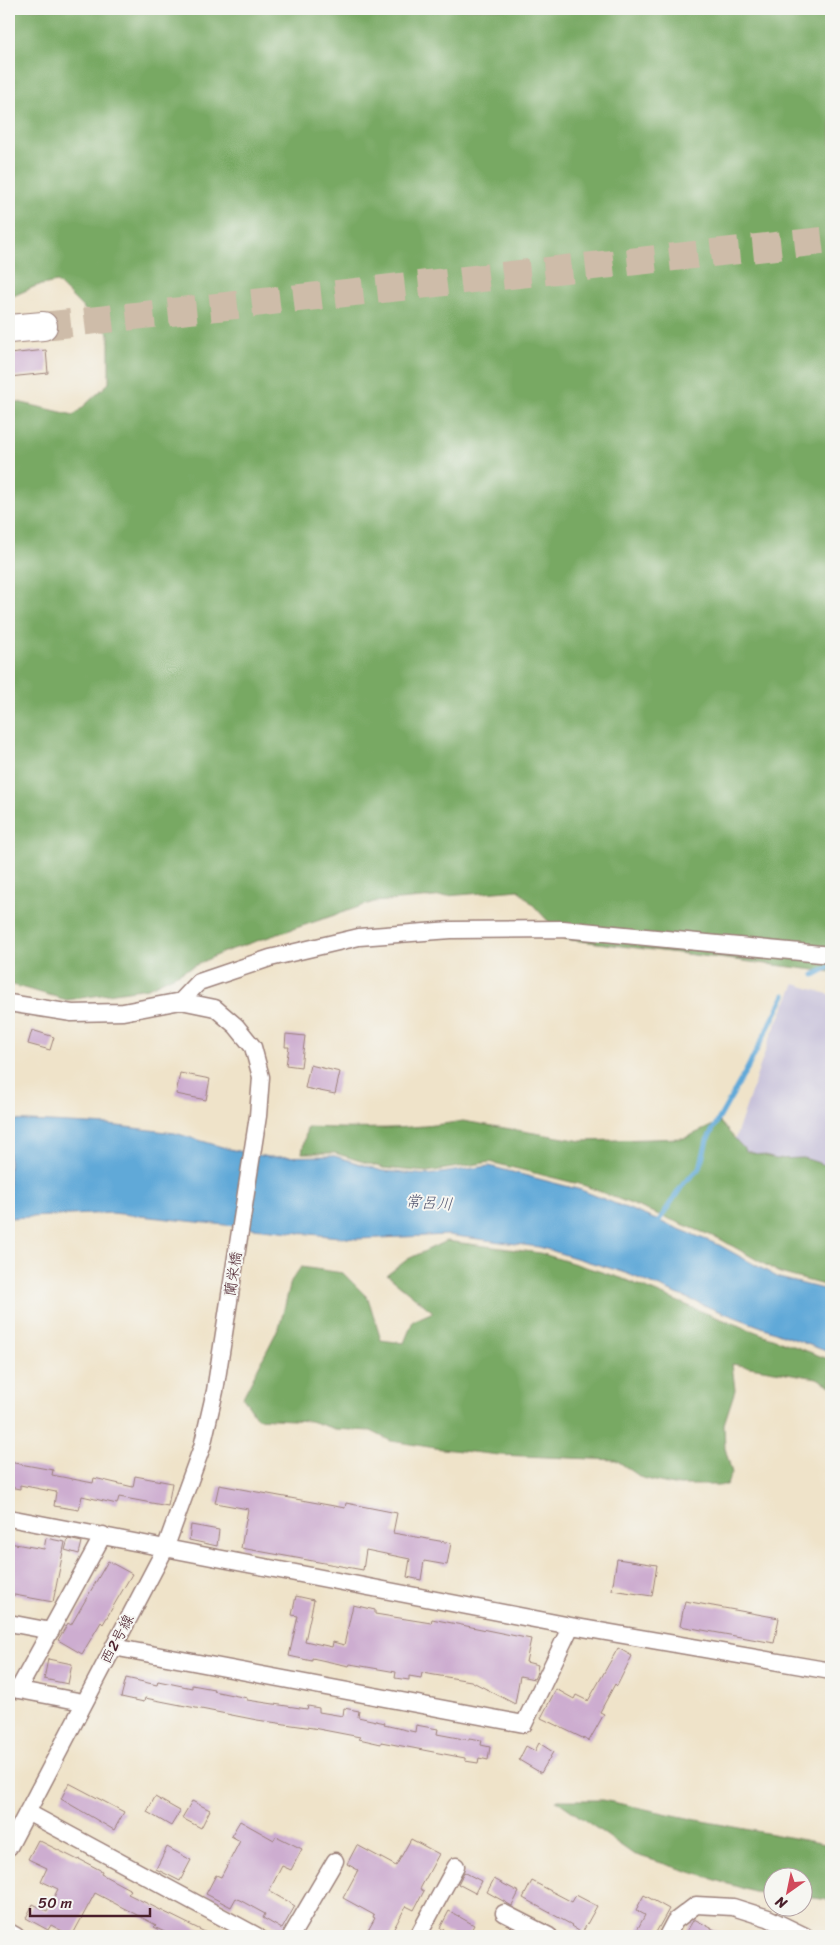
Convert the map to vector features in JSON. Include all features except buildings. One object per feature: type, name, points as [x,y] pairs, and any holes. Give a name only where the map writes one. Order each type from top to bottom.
[{"type":"highway","points":[[9,329],[42,326]]},
{"type":"street","points":[[9,1002],[72,1013],[123,1012],[181,1001],[199,982],[270,958],[359,937],[451,930],[562,929],[831,956]]},
{"type":"street","name":"蘭栄橋","points":[[181,1001],[215,1008],[236,1026],[253,1047],[260,1076],[257,1125],[208,1423]]},
{"type":"street","name":"西2号線","points":[[9,1847],[83,1702],[165,1549],[202,1447],[208,1423]]},
{"type":"street","points":[[9,1518],[571,1626],[831,1671]]},
{"type":"street","points":[[83,1702],[14,1689],[52,1631],[103,1535]]},
{"type":"street","points":[[9,1623],[52,1631]]},
{"type":"street","points":[[113,1647],[524,1724],[571,1626]]},
{"type":"street","points":[[27,1812],[257,1936]]},
{"type":"street","points":[[292,1936],[335,1861]]},
{"type":"street","points":[[418,1936],[456,1866]]},
{"type":"street","points":[[667,1936],[675,1921],[696,1905],[732,1907],[768,1918],[805,1936]]},
{"type":"street","points":[[504,1913],[549,1936]]},
{"type":"street","points":[[9,1932],[16,1936]]},
{"type":"shaded area","points":[[795,984],[831,995],[831,1167],[804,1158],[776,1159],[746,1151],[735,1139],[769,1040]]},
{"type":"green space","points":[[9,9],[831,9],[831,972],[565,939],[519,890],[374,902],[221,953],[148,988],[67,1000],[9,984],[9,400],[74,415],[109,383],[109,334],[57,282],[36,286],[9,298]]},
{"type":"green space","points":[[463,1121],[582,1141],[685,1138],[720,1122],[746,1151],[776,1159],[804,1158],[831,1167],[831,1287],[780,1273],[720,1239],[583,1185],[490,1162],[427,1172],[383,1168],[335,1153],[302,1153],[307,1127],[405,1127]]},
{"type":"green space","points":[[446,1241],[540,1253],[621,1278],[708,1314],[831,1360],[831,1386],[817,1378],[732,1364],[735,1390],[724,1424],[725,1448],[732,1473],[726,1485],[673,1485],[642,1478],[616,1460],[500,1455],[442,1449],[391,1441],[371,1431],[335,1429],[310,1421],[257,1418],[243,1397],[280,1325],[291,1281],[301,1267],[343,1273],[368,1298],[381,1340],[404,1343],[413,1321],[433,1312],[387,1275],[408,1259]]},
{"type":"green space","points":[[556,1800],[603,1800],[831,1845],[831,1900],[812,1898],[812,1868],[762,1868],[762,1893],[633,1854]]},
{"type":"water","name":"常呂川","points":[[9,1120],[109,1125],[175,1133],[229,1149],[268,1157],[335,1156],[382,1171],[428,1175],[489,1166],[581,1190],[719,1245],[779,1278],[831,1291],[831,1353],[711,1308],[623,1272],[539,1247],[448,1235],[357,1239],[112,1213],[9,1218]]},
{"type":"waterway","points":[[814,975],[831,966]]},
{"type":"waterway","points":[[656,1225],[684,1183],[700,1168],[707,1140],[747,1069],[785,995]]},
{"type":"tunnel","points":[[43,326],[831,240]]}]
